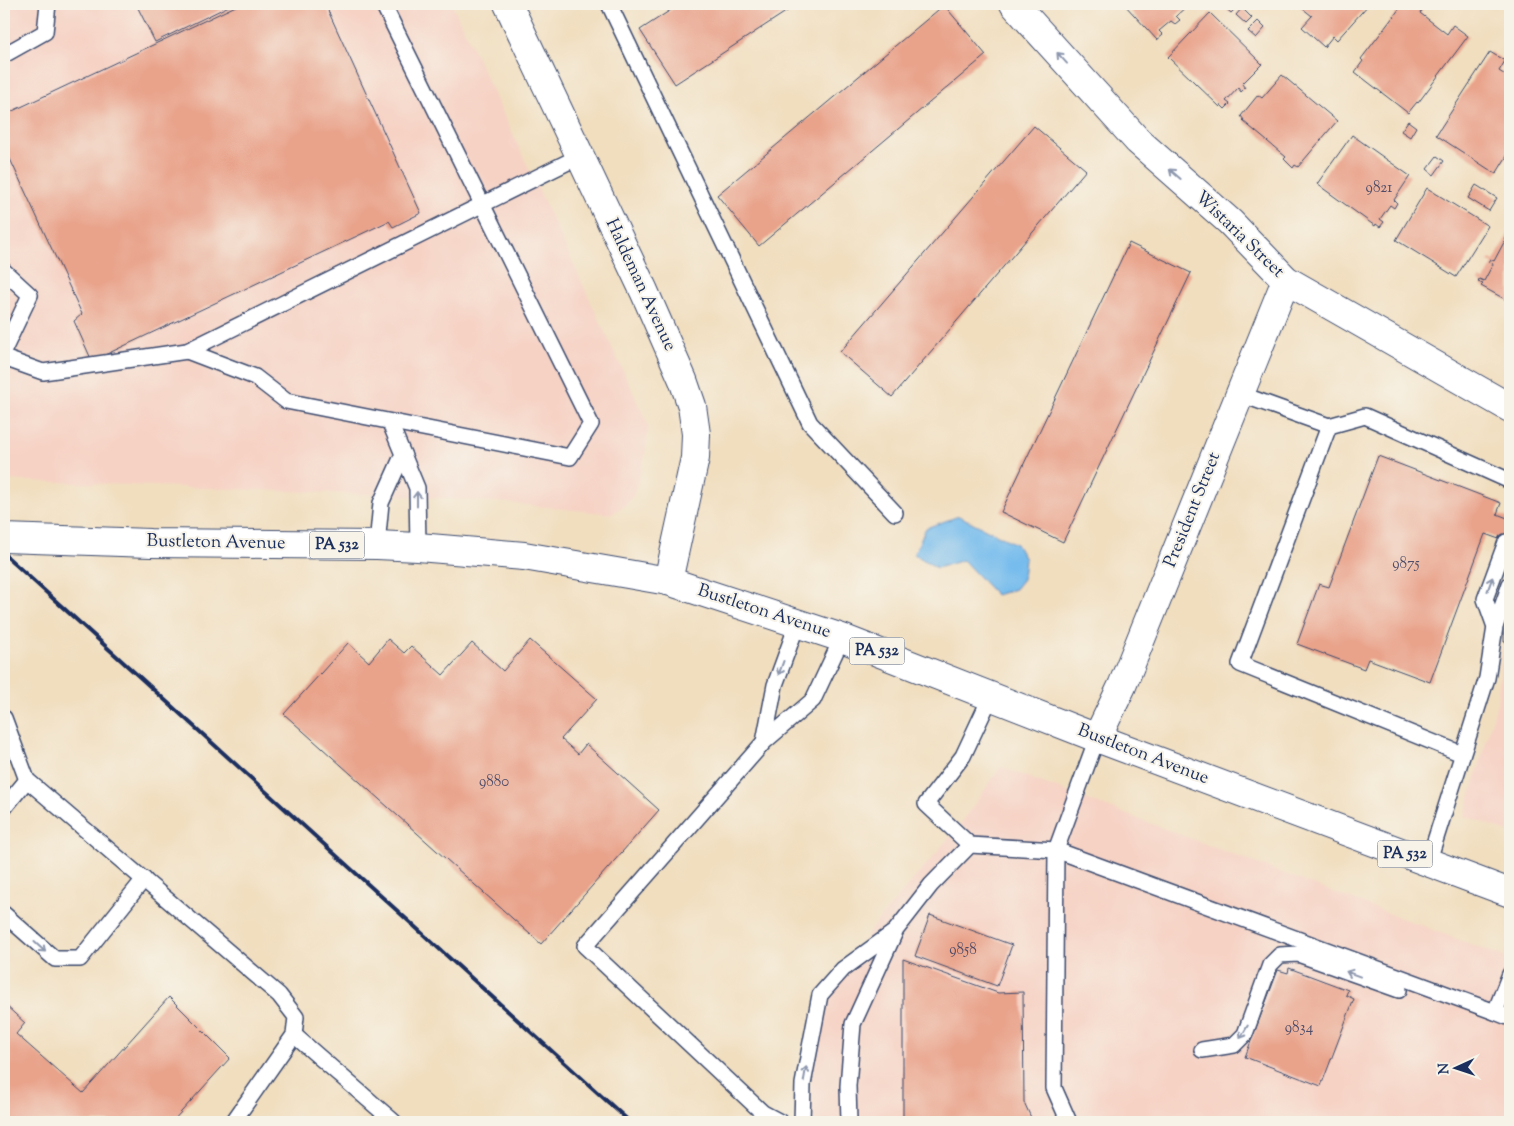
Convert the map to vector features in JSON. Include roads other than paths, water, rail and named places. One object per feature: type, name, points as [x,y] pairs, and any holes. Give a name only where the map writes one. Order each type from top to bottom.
[{"type":"main road","name":"Haldeman Avenue","points":[[508,4],[644,291],[683,380],[692,406],[696,434],[694,458],[668,581]]},
{"type":"main road","name":"Wistaria Street","points":[[1014,4],[1138,141],[1230,222],[1286,280],[1510,408]]},
{"type":"main road","name":"President Street","points":[[1097,738],[1122,686],[1286,280]]},
{"type":"main road","name":"Bustleton Avenue","points":[[4,538],[150,543],[418,547],[524,556],[668,581],[798,622],[842,638],[1097,738],[1510,893]]},
{"type":"lane","points":[[4,55],[45,32],[48,4]]},
{"type":"lane","points":[[187,351],[255,377],[286,401],[570,457],[591,424],[383,4]]},
{"type":"lane","points":[[609,4],[810,423],[895,513]]},
{"type":"lane","points":[[4,358],[43,372],[187,351],[580,156]]},
{"type":"lane","points":[[4,271],[30,295],[4,350]]},
{"type":"lane","points":[[1240,394],[1329,426],[1365,416],[1510,481]]},
{"type":"lane","points":[[390,422],[417,488],[418,547]]},
{"type":"lane","points":[[1329,426],[1240,664],[1462,754]]},
{"type":"lane","points":[[377,545],[381,503],[403,454]]},
{"type":"lane","points":[[1495,627],[1485,599],[1506,542]]},
{"type":"lane","points":[[1428,862],[1486,678],[1495,627],[1510,584]]},
{"type":"lane","points":[[764,742],[775,685],[798,622]]},
{"type":"lane","points":[[780,1122],[763,1113],[585,946],[764,742],[813,700],[842,638]]},
{"type":"lane","points":[[991,696],[963,756],[926,804],[970,845],[1056,850],[1510,1018]]},
{"type":"lane","points":[[4,718],[27,780],[279,995],[296,1017],[294,1035],[233,1122]]},
{"type":"lane","points":[[1069,1122],[1054,1088],[1056,850],[1097,738]]},
{"type":"lane","points":[[4,808],[27,780]]},
{"type":"lane","points":[[849,1122],[848,1086],[852,1024],[896,930],[931,885],[970,845]]},
{"type":"lane","points":[[4,914],[55,959],[80,959],[144,879]]},
{"type":"lane","points":[[802,1122],[803,1084],[820,995],[843,969],[896,930]]},
{"type":"lane","points":[[1202,1050],[1234,1045],[1245,1034],[1270,965],[1280,955],[1298,954],[1399,990]]},
{"type":"lane","points":[[1495,1012],[1510,974]]},
{"type":"lane","points":[[294,1035],[394,1122]]},
{"type":"water","points":[[959,516],[1016,544],[1025,559],[1023,579],[1015,589],[996,595],[963,560],[937,568],[914,554],[926,528]]},
{"type":"railway","points":[[4,554],[630,1122]]}]
